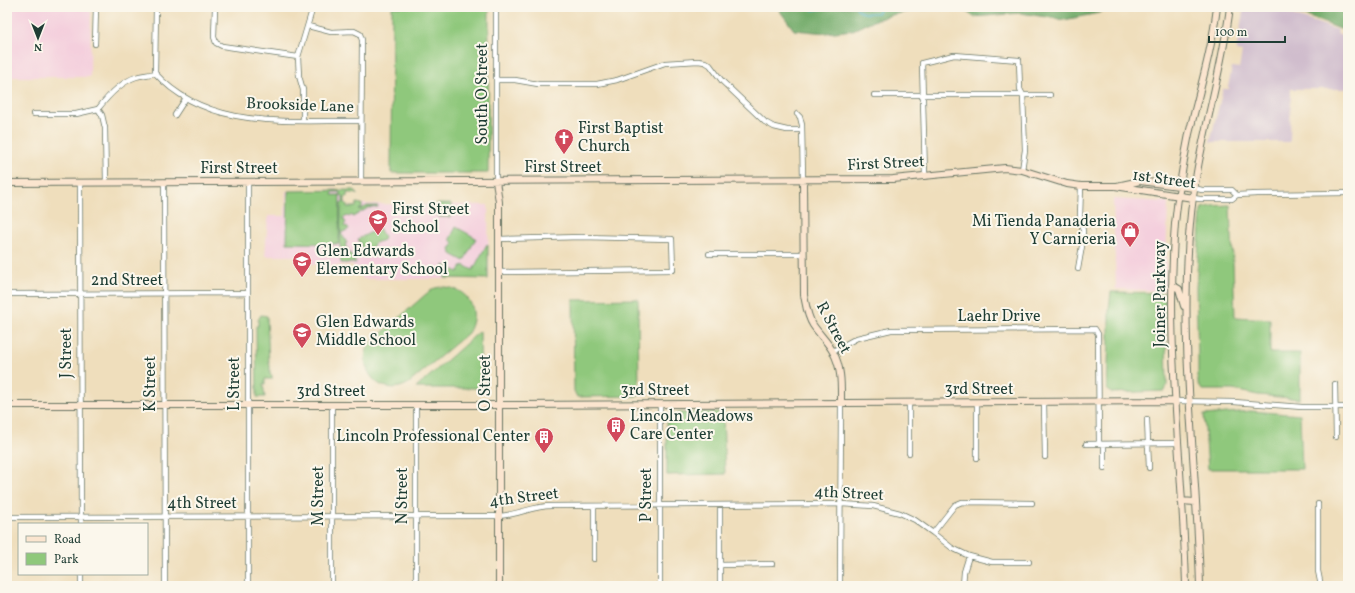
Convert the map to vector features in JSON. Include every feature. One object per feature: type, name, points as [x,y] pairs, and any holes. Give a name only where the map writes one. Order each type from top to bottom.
[{"type":"street","points":[[95,44],[96,7]]},
{"type":"street","points":[[34,114],[66,115],[98,109],[111,94],[123,84],[136,77],[155,73],[156,7]]},
{"type":"street","points":[[215,7],[214,37],[216,43],[222,46],[298,57]]},
{"type":"street","points":[[304,120],[303,90],[299,76],[298,57],[313,7]]},
{"type":"street","name":"South O Street","points":[[496,7],[496,181]]},
{"type":"street","name":"Joiner Parkway","points":[[1186,586],[1175,401],[1172,285],[1174,236],[1178,195],[1189,133],[1208,56],[1217,7]]},
{"type":"street","name":"Joiner Parkway","points":[[1200,586],[1189,401],[1187,321],[1188,256],[1194,188],[1202,140],[1224,52],[1230,7]]},
{"type":"street","points":[[308,26],[331,32],[354,31],[360,34],[362,40],[361,182]]},
{"type":"street","points":[[925,175],[922,63],[954,55],[1019,60],[1020,89],[1023,95],[1025,150],[1022,170]]},
{"type":"street","points":[[496,80],[515,80],[538,84],[597,84],[617,80],[665,62],[705,62],[710,65],[722,80],[765,122],[774,127],[787,130],[802,130]]},
{"type":"street","name":"Brookside Lane","points":[[155,73],[163,82],[186,98],[215,112],[232,116],[265,120],[361,121]]},
{"type":"street","points":[[874,96],[1050,95]]},
{"type":"street","points":[[175,116],[186,98]]},
{"type":"street","points":[[98,109],[102,116],[105,128],[106,182]]},
{"type":"street","name":"R Street","points":[[797,114],[801,120],[802,130],[803,281],[806,309],[812,323],[833,351],[841,374],[840,586]]},
{"type":"street","name":"First Street","points":[[7,183],[893,179],[1005,168],[1022,170],[1081,186],[1115,186]]},
{"type":"street","name":"O Street","points":[[496,181],[499,202],[499,586]]},
{"type":"street","name":"1st Street","points":[[1115,186],[1140,181],[1202,190],[1232,190],[1237,195]]},
{"type":"street","name":"K Street","points":[[164,182],[165,586]]},
{"type":"street","name":"L Street","points":[[248,182],[248,586]]},
{"type":"street","name":"J Street","points":[[80,183],[80,523]]},
{"type":"street","points":[[1078,269],[1083,231],[1080,216],[1081,186]]},
{"type":"street","name":"1st Street","points":[[1115,186],[1200,199],[1232,199],[1237,195],[1258,194],[1348,193]]},
{"type":"street","points":[[499,239],[581,237],[672,239],[673,270],[499,272]]},
{"type":"street","points":[[709,254],[803,254]]},
{"type":"street","points":[[1172,285],[1179,289],[1187,321]]},
{"type":"street","name":"2nd Street","points":[[7,294],[248,293]]},
{"type":"street","name":"Laehr Drive","points":[[833,351],[857,338],[891,330],[1095,329],[1098,334],[1099,402]]},
{"type":"street","points":[[1335,384],[1336,437]]},
{"type":"street","name":"3rd Street","points":[[7,405],[499,405],[1189,401],[1251,402],[1302,407],[1348,407]]},
{"type":"street","points":[[977,402],[977,458]]},
{"type":"street","points":[[1044,402],[1045,457]]},
{"type":"street","points":[[1099,402],[1104,468]]},
{"type":"street","points":[[909,403],[909,453]]},
{"type":"street","name":"P Street","points":[[660,404],[660,586]]},
{"type":"street","name":"M Street","points":[[332,405],[332,586]]},
{"type":"street","name":"N Street","points":[[416,405],[416,586]]},
{"type":"street","points":[[1147,419],[1149,468]]},
{"type":"street","points":[[1086,444],[1177,443]]},
{"type":"street","points":[[1181,501],[1195,502]]},
{"type":"street","points":[[933,533],[955,505],[962,502],[1032,503]]},
{"type":"street","name":"4th Street","points":[[7,517],[499,516],[515,514],[541,506],[841,504],[886,508],[905,515],[933,533],[952,548],[969,556],[992,562],[1029,562]]},
{"type":"street","points":[[1318,504],[1318,571],[1321,586]]},
{"type":"street","points":[[720,505],[720,586]]},
{"type":"street","points":[[594,506],[594,559]]},
{"type":"street","points":[[962,586],[964,572],[969,556]]},
{"type":"street","points":[[720,565],[772,564]]},
{"type":"street","points":[[81,575],[81,586]]},
{"type":"shaded area","points":[[7,7],[91,7],[90,77],[7,77]]},
{"type":"shaded area","points":[[1244,7],[1269,7],[1338,30],[1337,34],[1348,37],[1348,89],[1291,89],[1290,142],[1210,142],[1223,89],[1230,89],[1228,87],[1232,67],[1239,68],[1242,52],[1236,51]]},
{"type":"shaded area","name":"First Street School","points":[[344,189],[347,206],[356,207],[358,204],[488,205],[489,279],[363,279],[352,265],[330,266],[298,262],[297,256],[265,256],[268,216],[285,216],[286,191]]},
{"type":"shaded area","points":[[1113,199],[1168,202],[1165,291],[1116,289]]},
{"type":"green space","points":[[392,7],[489,7],[488,173],[391,173]]},
{"type":"green space","points":[[777,7],[1108,7],[1099,13],[1064,20],[1021,13],[974,17],[961,8],[918,10],[891,15],[853,30],[826,33],[794,30]]},
{"type":"green space","points":[[1283,7],[1348,7],[1348,32]]},
{"type":"green space","points":[[354,190],[357,192],[357,195],[356,193],[347,193],[347,197],[345,197],[347,207],[356,207],[357,203],[362,204],[362,208],[359,209],[360,210],[367,206],[378,206],[368,208],[353,217],[352,215],[343,218],[346,223],[344,225],[345,227],[347,226],[349,229],[341,233],[347,243],[345,245],[356,263],[341,263],[340,254],[342,254],[342,248],[340,248],[341,203],[343,203],[343,196],[340,195],[339,244],[287,243],[288,191]],"holes":[[[333,192],[340,192],[340,195],[332,195]]]},
{"type":"green space","points":[[436,204],[451,204],[452,209],[450,217],[439,217],[438,214],[434,214]]},
{"type":"green space","points":[[1230,205],[1235,317],[1270,319],[1270,353],[1300,353],[1300,399],[1258,395],[1233,390],[1202,390],[1198,384],[1196,288],[1201,212],[1202,208]]},
{"type":"green space","points":[[456,227],[476,238],[464,261],[451,254],[450,248],[452,247],[453,243],[450,239]]},
{"type":"green space","points":[[379,228],[384,237],[383,240],[375,243],[371,248],[364,252],[358,239]]},
{"type":"green space","points":[[487,244],[488,279],[445,278],[444,265],[458,272],[463,265],[473,270]]},
{"type":"green space","points":[[441,287],[458,291],[465,295],[470,301],[473,316],[472,324],[468,333],[409,383],[390,388],[376,382],[366,367],[365,355],[369,346],[426,294],[435,288]]},
{"type":"green space","points":[[1111,292],[1165,293],[1167,385],[1165,391],[1111,393],[1107,389],[1109,309]]},
{"type":"green space","points":[[638,299],[639,396],[577,397],[574,391],[573,300]]},
{"type":"green space","points":[[261,315],[267,316],[269,364],[272,379],[265,379],[265,384],[263,384],[265,397],[257,397],[256,326],[258,326],[258,320]]},
{"type":"green space","points":[[480,331],[481,388],[416,388]]},
{"type":"green space","points":[[1251,411],[1300,415],[1302,469],[1208,469],[1204,415]]},
{"type":"green space","points":[[723,412],[725,474],[667,475],[667,419],[669,415],[678,413]]},
{"type":"waterway","points":[[810,7],[813,10],[832,7]]},
{"type":"waterway","points":[[856,7],[858,10],[868,13],[877,13],[881,7]]},
{"type":"place","name":"First Baptist Church","points":[[564,155]]},
{"type":"place","name":"First Street School","points":[[378,236]]},
{"type":"place","name":"Mi Tienda Panaderia Y Carniceria","points":[[1130,248]]},
{"type":"place","name":"Glen Edwards Elementary School","points":[[302,278]]},
{"type":"place","name":"Glen Edwards Middle School","points":[[302,349]]},
{"type":"place","name":"Lincoln Meadows Care Center","points":[[616,443]]},
{"type":"place","name":"Lincoln Professional Center","points":[[544,454]]}]
